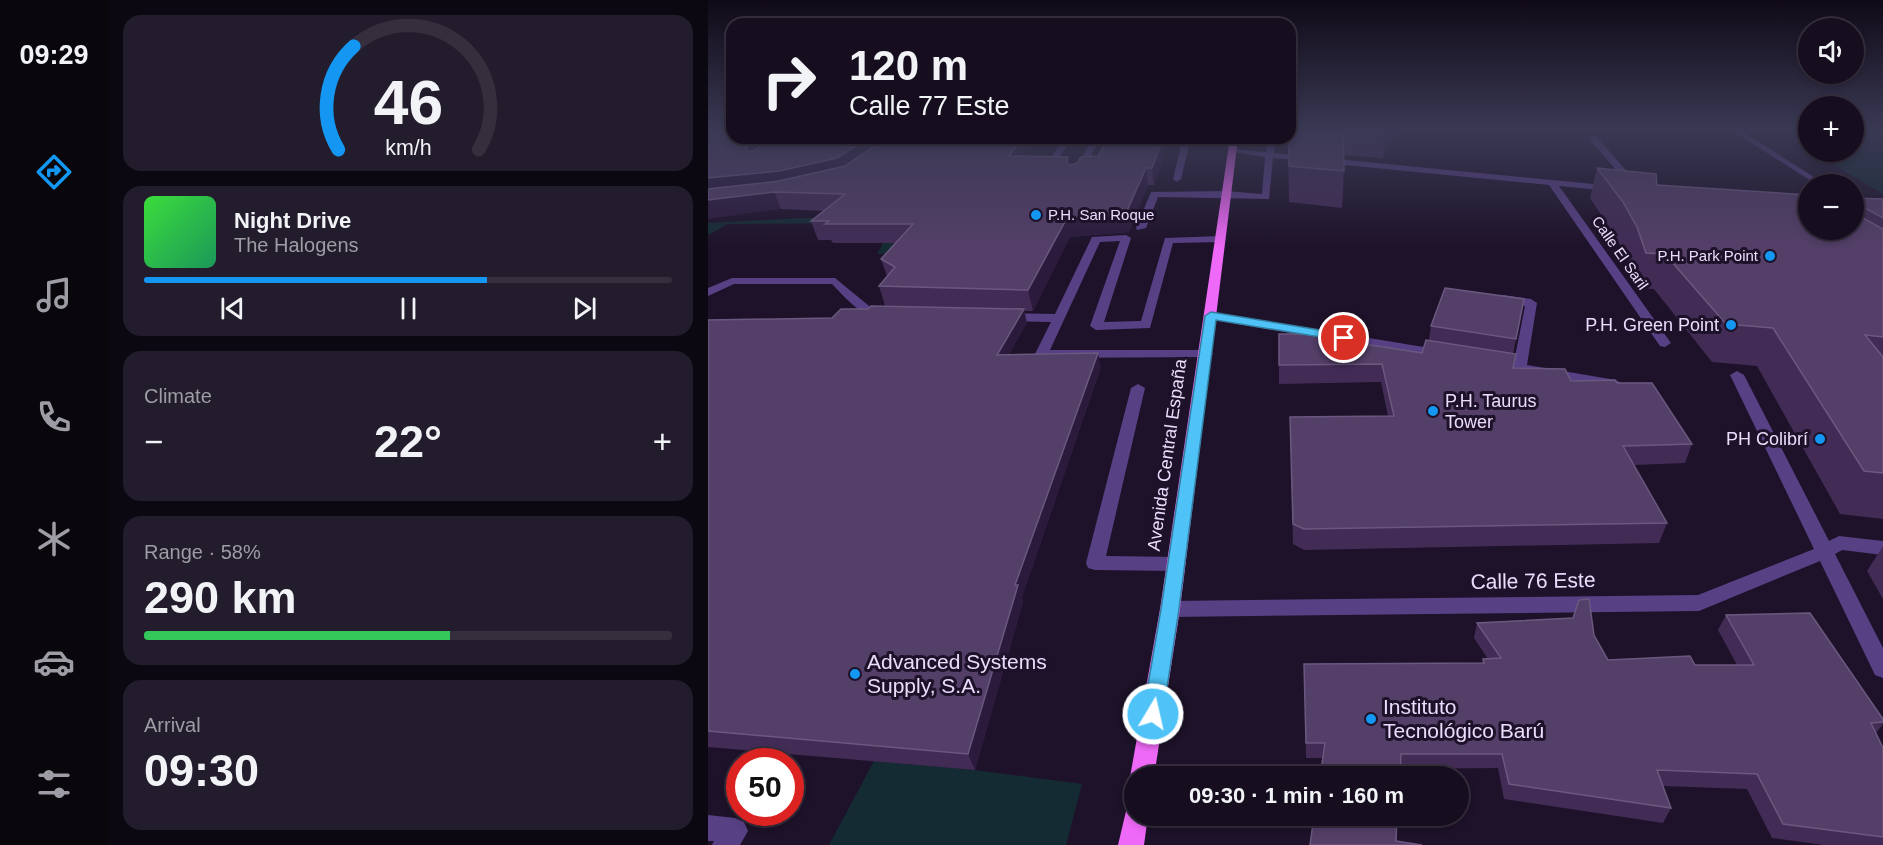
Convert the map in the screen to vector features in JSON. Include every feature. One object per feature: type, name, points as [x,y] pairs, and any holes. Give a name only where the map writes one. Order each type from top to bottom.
[{"type":"main road","name":"Avenida Central España","points":[[1144,766],[1170,609],[1229,169]]},
{"type":"main road","points":[[1131,845],[1134,826]]},
{"type":"street","points":[[1075,178],[1079,169]]},
{"type":"street","points":[[1177,179],[1179,169]]},
{"type":"street","points":[[1141,228],[1154,194],[1226,194],[1266,197],[1269,169]]},
{"type":"street","points":[[1431,169],[1616,188]]},
{"type":"street","points":[[1620,169],[1638,190],[1627,189]]},
{"type":"street","name":"Calle El Saril","points":[[1551,181],[1665,343]]},
{"type":"street","points":[[1206,354],[1042,354],[1096,238],[1126,238],[1096,326],[1146,326],[1169,240],[1221,239]]},
{"type":"street","points":[[708,292],[732,281],[835,281],[871,313],[895,314]]},
{"type":"street","points":[[1496,298],[1531,303],[1520,368]]},
{"type":"street","points":[[989,316],[1059,318]]},
{"type":"street","points":[[1211,316],[1452,356]]},
{"type":"street","points":[[1486,362],[1617,384]]},
{"type":"street","points":[[1737,375],[1883,669]]},
{"type":"street","points":[[1138,388],[1095,563],[1176,564]]},
{"type":"street","name":"Calle 76 Este","points":[[1170,609],[1700,603],[1825,552],[1839,543],[1883,548]]},
{"type":"street","points":[[708,828],[735,831],[725,845]]},
{"type":"shaded area","points":[[1841,169],[1883,169],[1883,194],[1864,183],[1864,174],[1849,174]]},
{"type":"shaded area","points":[[802,218],[934,218],[910,253],[877,254],[883,243],[902,223],[728,224],[708,235],[708,223]]},
{"type":"shaded area","points":[[874,761],[975,770],[1082,784],[1066,845],[829,845]]},
{"type":"building","points":[[708,169],[786,169],[779,171],[708,178]]},
{"type":"building","points":[[830,169],[1145,169],[1126,213],[1067,218],[1028,290],[879,286],[895,267],[881,259],[913,224],[825,224],[829,221],[811,221],[845,194],[774,192],[708,200],[708,189],[779,181]]},
{"type":"building","points":[[1598,169],[1656,174],[1657,185],[1798,194],[1798,240],[1864,240],[1864,219],[1883,229],[1883,337],[1865,335],[1883,357],[1883,473],[1864,471],[1773,328],[1726,324],[1665,254],[1646,253],[1637,227],[1623,202]]},
{"type":"building","points":[[1864,198],[1883,199],[1883,218],[1864,208]]},
{"type":"building","points":[[1445,288],[1524,299],[1516,339],[1431,326]]},
{"type":"building","points":[[871,306],[1024,309],[997,355],[1098,353],[1015,585],[1018,585],[968,754],[708,731],[708,320],[832,318],[841,309],[868,309]]},
{"type":"building","points":[[1279,334],[1355,334],[1357,343],[1422,353],[1426,340],[1516,354],[1513,368],[1565,369],[1571,381],[1615,380],[1617,383],[1652,383],[1692,444],[1623,446],[1667,523],[1304,529],[1293,524],[1290,417],[1394,416],[1382,364],[1279,365]]},
{"type":"building","points":[[1589,599],[1594,635],[1608,660],[1690,656],[1695,665],[1754,665],[1726,615],[1810,613],[1883,719],[1883,722],[1871,723],[1883,748],[1883,837],[1783,824],[1757,774],[1657,770],[1671,808],[1509,784],[1502,754],[1401,754],[1400,766],[1322,766],[1325,743],[1306,743],[1304,664],[1484,663],[1483,659],[1501,658],[1477,623],[1573,618],[1579,600]]},
{"type":"building","points":[[1313,826],[1397,826],[1396,841],[1422,845],[1310,845]]},
{"type":"place","name":"P.H. San Roque","points":[[1036,215]]},
{"type":"place","name":"P.H. Park Point","points":[[1770,256]]},
{"type":"place","name":"P.H. Green Point","points":[[1731,325]]},
{"type":"place","name":"P.H. Taurus Tower","points":[[1433,411]]},
{"type":"place","name":"PH Colibrí","points":[[1820,439]]},
{"type":"place","name":"Advanced Systems Supply, S.A.","points":[[855,674]]},
{"type":"place","name":"Instituto Tecnológico Barú","points":[[1371,719]]},
{"type":"route","points":[[1153,714],[1211,316],[1344,338]]}]
